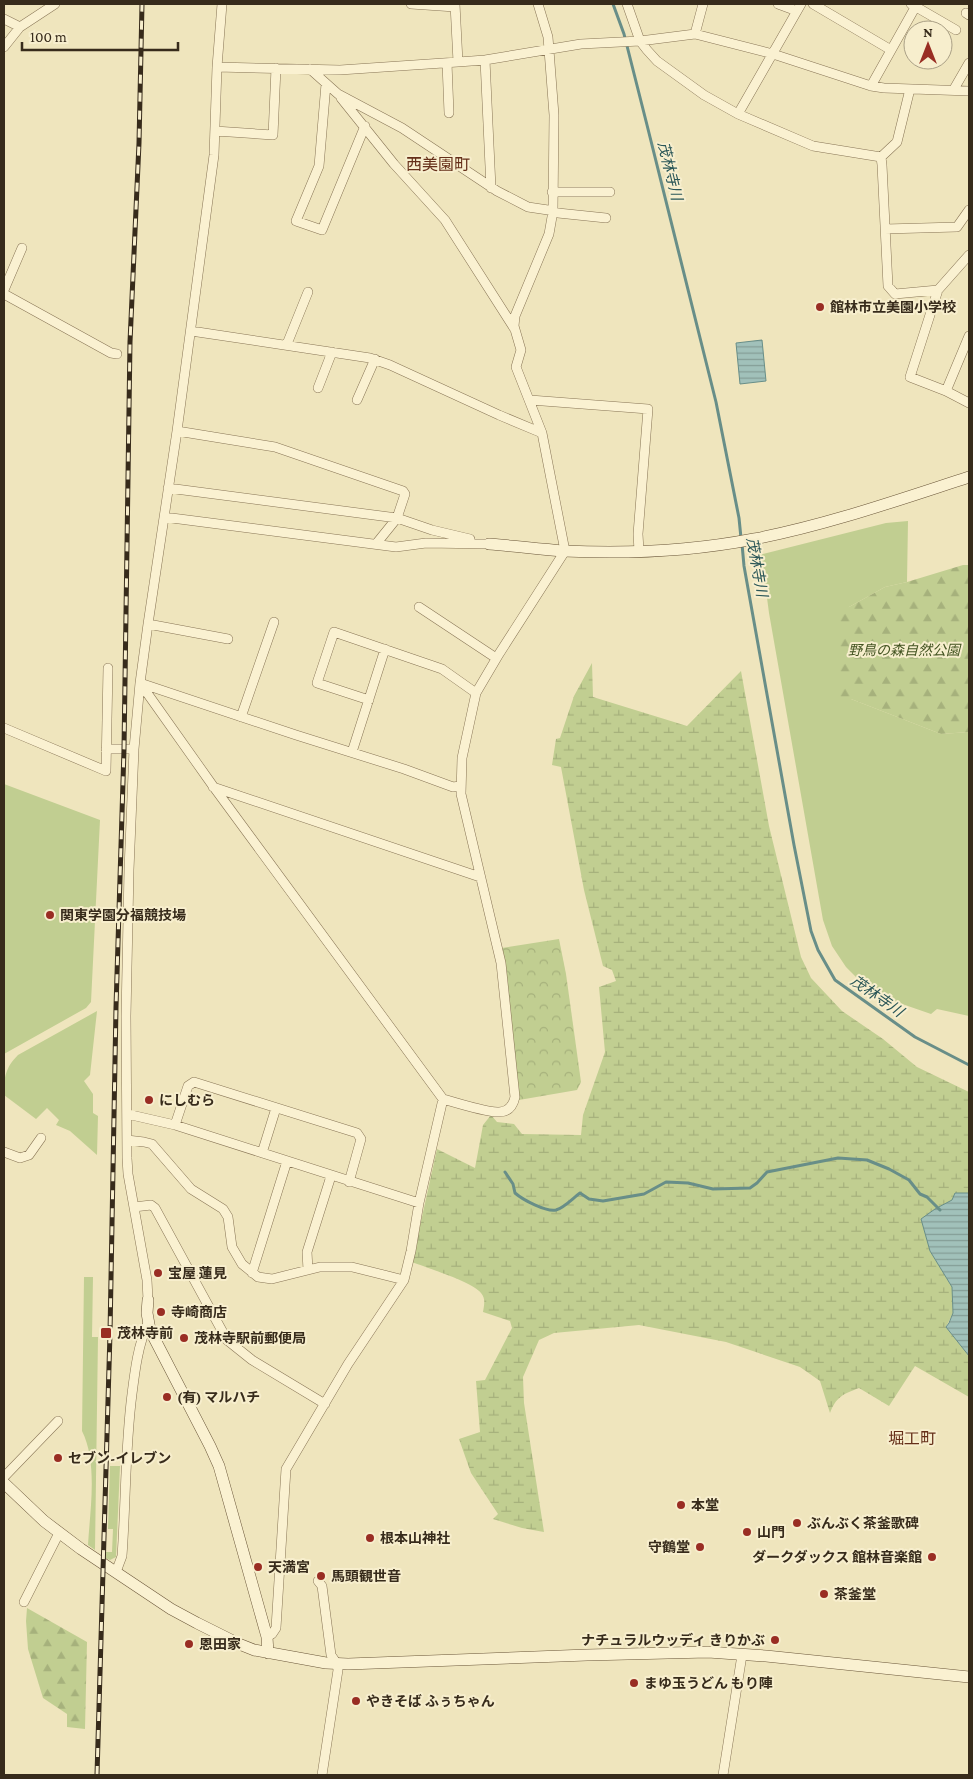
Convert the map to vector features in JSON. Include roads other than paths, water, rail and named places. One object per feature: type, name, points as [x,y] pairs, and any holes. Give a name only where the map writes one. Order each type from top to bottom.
[{"type":"street","points":[[4,47],[20,27],[56,4]]},
{"type":"street","points":[[222,4],[217,67],[214,156],[177,431],[140,682],[134,749],[126,1016],[127,1140],[128,1174],[147,1280],[148,1323],[219,1466],[267,1637],[268,1653]]},
{"type":"street","points":[[411,4],[455,5],[458,62]]},
{"type":"street","points":[[140,682],[213,786],[443,1099],[500,1113],[511,1108],[515,1097],[501,963],[460,786],[462,758],[476,693],[564,551],[542,433],[516,367],[521,350],[514,326],[515,316],[549,234],[553,211],[554,115],[548,37],[538,4]]},
{"type":"street","points":[[627,4],[637,41],[657,61],[704,95],[738,114],[813,146],[881,157]]},
{"type":"street","points":[[695,34],[703,4]]},
{"type":"street","points":[[738,114],[799,7],[778,4]]},
{"type":"street","points":[[813,4],[892,50]]},
{"type":"street","points":[[872,86],[915,5],[956,30]]},
{"type":"street","points":[[4,18],[20,27]]},
{"type":"street","points":[[217,67],[340,70],[447,63],[485,60],[581,44],[616,43],[695,34],[773,54],[872,86],[910,90],[969,91]]},
{"type":"street","points":[[485,60],[491,188]]},
{"type":"street","points":[[447,63],[450,113]]},
{"type":"street","points":[[954,90],[969,63]]},
{"type":"street","points":[[215,131],[273,135],[276,68]]},
{"type":"street","points":[[310,69],[338,94],[394,164],[445,220],[514,328],[514,326]]},
{"type":"street","points":[[326,84],[319,166],[296,221],[322,230],[365,126]]},
{"type":"street","points":[[881,157],[897,142],[910,90]]},
{"type":"street","points":[[338,94],[402,128],[491,188],[528,207],[558,213],[606,218]]},
{"type":"street","points":[[881,157],[888,286],[895,294],[938,290]]},
{"type":"street","points":[[552,192],[610,192]]},
{"type":"street","points":[[885,229],[957,227],[969,210]]},
{"type":"street","points":[[4,290],[22,248]]},
{"type":"street","points":[[969,254],[938,290],[910,377],[946,391],[969,403]]},
{"type":"street","points":[[287,344],[308,292]]},
{"type":"street","points":[[4,294],[111,353],[117,354]]},
{"type":"street","points":[[191,331],[287,344],[375,359],[542,433]]},
{"type":"street","points":[[946,391],[969,336]]},
{"type":"street","points":[[318,388],[332,352]]},
{"type":"street","points":[[357,400],[375,359]]},
{"type":"street","points":[[530,400],[648,409],[638,534],[639,551]]},
{"type":"street","points":[[177,431],[275,447],[403,491],[405,494],[397,518],[376,544]]},
{"type":"street","points":[[164,517],[406,547],[426,543],[489,544],[564,551],[639,551],[695,548],[751,540],[866,511],[969,477]]},
{"type":"street","points":[[168,488],[397,518],[432,530],[489,544]]},
{"type":"street","points":[[419,607],[496,658]]},
{"type":"street","points":[[241,716],[274,622]]},
{"type":"street","points":[[148,624],[228,639]]},
{"type":"street","points":[[369,700],[317,682],[334,632],[442,669],[476,693]]},
{"type":"street","points":[[352,752],[385,649]]},
{"type":"street","points":[[4,728],[106,771],[108,668]]},
{"type":"street","points":[[140,682],[453,787],[460,786]]},
{"type":"street","points":[[106,749],[134,749]]},
{"type":"street","points":[[213,786],[480,877]]},
{"type":"street","points":[[175,1125],[188,1086],[194,1082],[357,1133],[361,1139],[349,1182]]},
{"type":"street","points":[[267,1637],[276,1628],[286,1469],[348,1364],[404,1280],[411,1251],[418,1203],[443,1099]]},
{"type":"street","points":[[262,1153],[276,1108]]},
{"type":"street","points":[[127,1114],[175,1125],[418,1203]]},
{"type":"street","points":[[4,1152],[20,1158],[30,1156],[41,1138]]},
{"type":"street","points":[[127,1140],[152,1144],[191,1189],[223,1208],[228,1217],[232,1247],[242,1264],[252,1274],[272,1279],[320,1267],[352,1267],[404,1280]]},
{"type":"street","points":[[252,1274],[287,1161]]},
{"type":"street","points":[[308,1270],[307,1252],[331,1176]]},
{"type":"street","points":[[134,1207],[150,1205],[155,1208],[227,1340],[252,1360],[325,1404]]},
{"type":"street","points":[[116,1572],[122,1556],[127,1443],[131,1402],[140,1343],[148,1323]]},
{"type":"street","points":[[4,1477],[58,1421]]},
{"type":"street","points":[[4,1483],[59,1533],[171,1609],[239,1644],[268,1653],[337,1664],[708,1652],[969,1678]]},
{"type":"street","points":[[24,1602],[59,1533]]},
{"type":"street","points":[[318,1581],[322,1586],[331,1655],[337,1664],[334,1705],[322,1775]]},
{"type":"street","points":[[723,1775],[742,1654]]},
{"type":"water","points":[[762,340],[766,381],[740,384],[736,343]]},
{"type":"water","points":[[955,1193],[969,1193],[969,1356],[946,1327],[953,1313],[952,1287],[930,1251],[921,1219],[952,1200]]},
{"type":"waterway","name":"茂林寺川","points":[[613,4],[624,34],[716,402],[739,518],[741,538]]},
{"type":"waterway","name":"茂林寺川","points":[[742,544],[744,566],[794,845],[811,931],[818,950],[835,980],[915,1037],[969,1065]]},
{"type":"waterway","points":[[505,1172],[513,1184],[515,1193],[519,1196],[541,1207],[556,1210],[580,1193],[589,1199],[603,1201],[644,1194],[666,1182],[688,1183],[713,1189],[750,1188],[767,1172],[838,1158],[867,1160],[909,1180],[920,1194],[927,1197],[940,1210]]},
{"type":"railway","points":[[97,1775],[124,749],[130,342],[139,143],[142,4]]},
{"type":"place","name":"館林市立美園小学校","points":[[820,307]]},
{"type":"place","name":"関東学園分福競技場","points":[[50,915]]},
{"type":"place","name":"にしむら","points":[[149,1100]]},
{"type":"place","name":"宝屋 蓮見","points":[[158,1273]]},
{"type":"place","name":"寺崎商店","points":[[161,1312]]},
{"type":"place","name":"茂林寺前","points":[[106,1333]]},
{"type":"place","name":"茂林寺駅前郵便局","points":[[184,1338]]},
{"type":"place","name":"(有) マルハチ","points":[[167,1397]]},
{"type":"place","name":"セブン-イレブン","points":[[58,1458]]},
{"type":"place","name":"本堂","points":[[681,1505]]},
{"type":"place","name":"ぶんぶく茶釜歌碑","points":[[797,1523]]},
{"type":"place","name":"山門","points":[[747,1532]]},
{"type":"place","name":"根本山神社","points":[[370,1538]]},
{"type":"place","name":"守鶴堂","points":[[700,1547]]},
{"type":"place","name":"ダークダックス 館林音楽館","points":[[932,1557]]},
{"type":"place","name":"天満宮","points":[[258,1567]]},
{"type":"place","name":"馬頭観世音","points":[[321,1576]]},
{"type":"place","name":"茶釜堂","points":[[824,1594]]},
{"type":"place","name":"ナチュラルウッディ きりかぶ","points":[[775,1640]]},
{"type":"place","name":"恩田家","points":[[189,1644]]},
{"type":"place","name":"まゆ玉うどん もり陣","points":[[634,1683]]},
{"type":"place","name":"やきそば ふぅちゃん","points":[[356,1701]]},
{"type":"district","name":"西美園町","points":[[438,164]]},
{"type":"district","name":"堀工町","points":[[912,1438]]},
{"type":"park label","name":"野鳥の森自然公園","points":[[904,650]]}]
